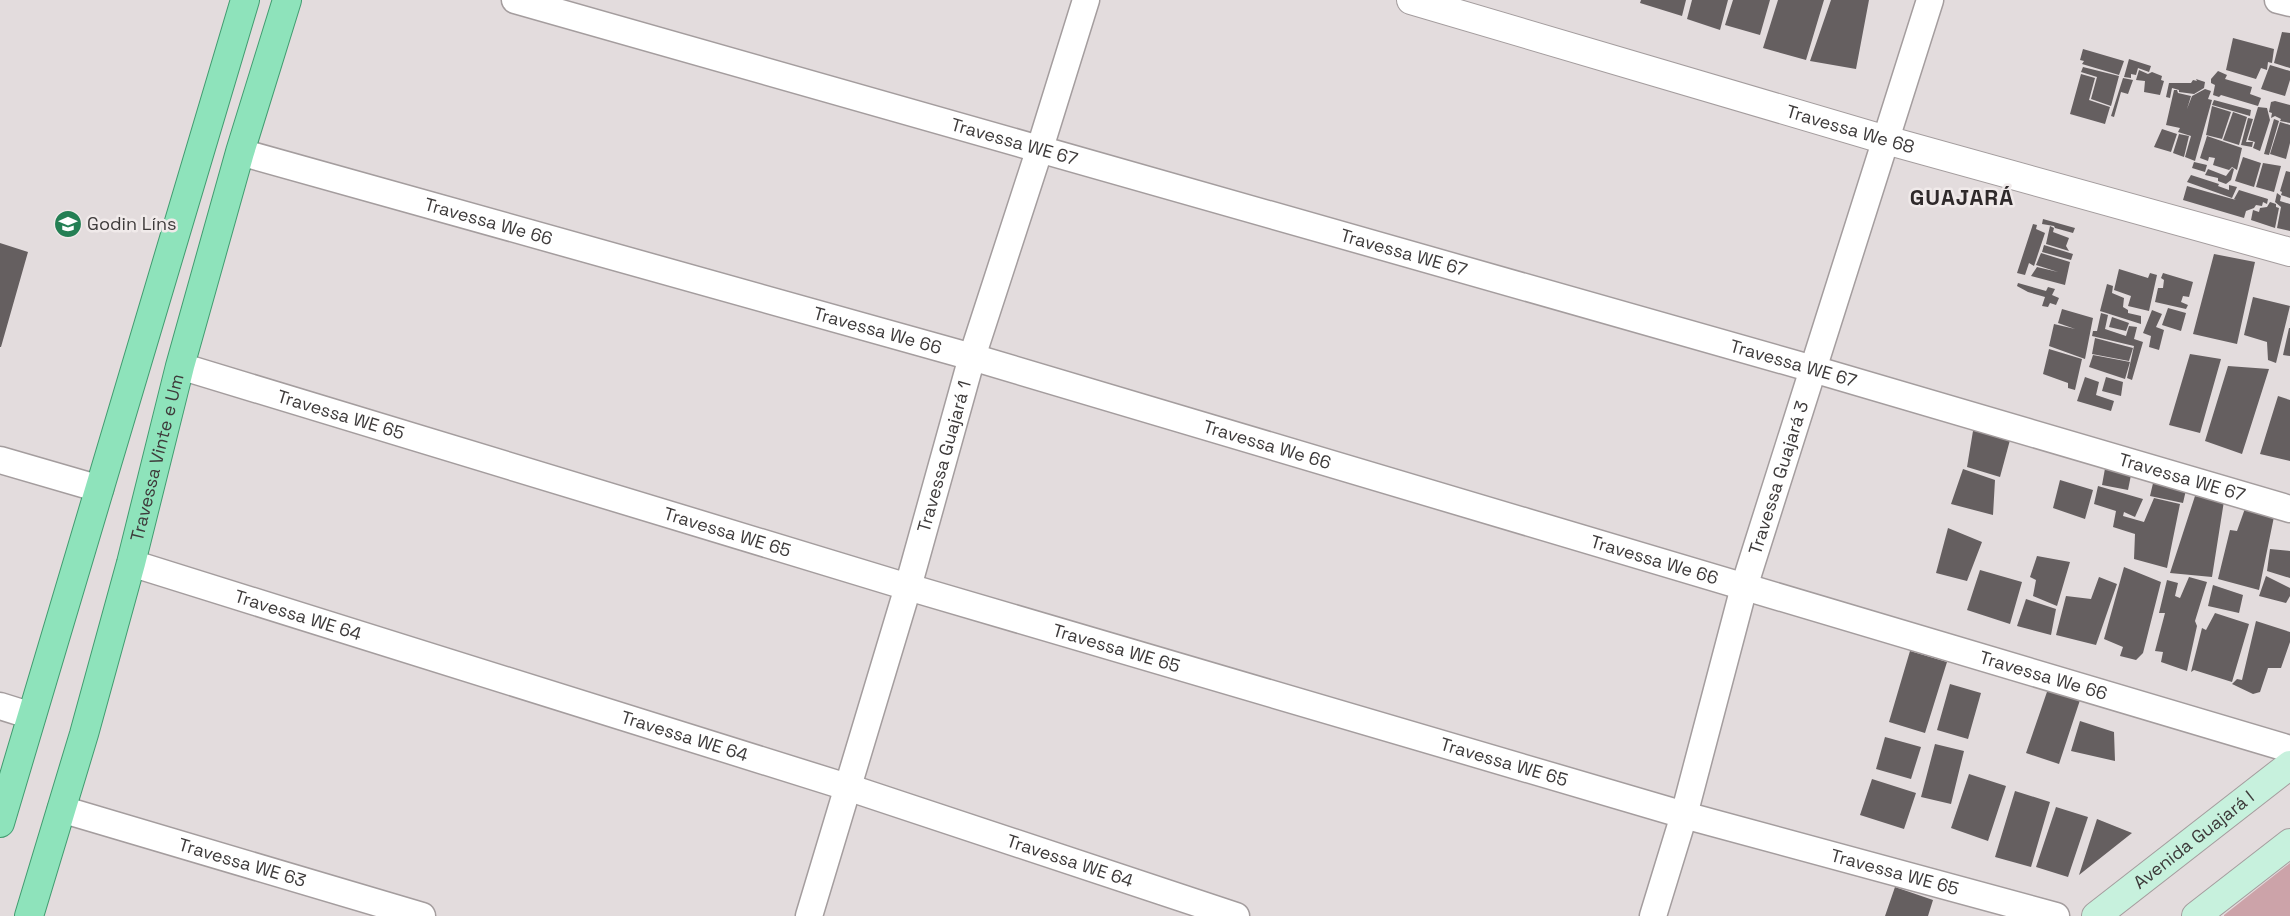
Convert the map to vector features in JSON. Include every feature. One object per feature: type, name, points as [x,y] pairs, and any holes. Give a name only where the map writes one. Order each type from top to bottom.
[{"type":"main road","points":[[0,823],[244,0]]},
{"type":"main road","name":"Travessa Vinte e Um","points":[[29,916],[132,563],[180,366],[240,152],[286,0]]},
{"type":"main road","name":"Avenida Guajará I","points":[[2096,916],[2290,765]]},
{"type":"main road","points":[[2196,916],[2290,843]]},
{"type":"street","name":"Travessa WE 67","points":[[515,0],[1813,369],[2290,509]]},
{"type":"street","name":"Travessa Guajará 1","points":[[810,916],[908,587],[972,357],[1086,0]]},
{"type":"street","name":"Travessa We 68","points":[[1411,0],[1886,140],[2290,252]]},
{"type":"street","name":"Travessa Guajará 3","points":[[1653,916],[1684,815],[1744,587],[1930,0]]},
{"type":"street","points":[[2278,0],[2290,3]]},
{"type":"street","name":"Travessa We 66","points":[[240,152],[972,357],[2290,748]]},
{"type":"street","name":"Travessa WE 65","points":[[180,366],[908,587],[1684,815],[2056,916]]},
{"type":"street","points":[[0,460],[100,489]]},
{"type":"street","name":"Travessa WE 64","points":[[132,563],[847,787],[1236,916]]},
{"type":"street","points":[[0,706],[32,716]]},
{"type":"street","name":"Travessa WE 63","points":[[61,810],[422,916]]},
{"type":"shaded area","points":[[2290,863],[2290,916],[2224,916],[2224,915]]},
{"type":"building","points":[[1641,0],[1686,0],[1682,16],[1640,3]]},
{"type":"building","points":[[1692,0],[1728,0],[1720,30],[1687,19]]},
{"type":"building","points":[[1733,0],[1770,0],[1760,35],[1725,25]]},
{"type":"building","points":[[1778,0],[1824,0],[1806,60],[1763,48]]},
{"type":"building","points":[[1831,0],[1869,0],[1856,69],[1810,61]]},
{"type":"building","points":[[2282,32],[2290,33],[2290,68],[2274,63]]},
{"type":"building","points":[[2233,38],[2274,49],[2272,63],[2268,62],[2267,70],[2261,68],[2256,79],[2226,70]]},
{"type":"building","points":[[2083,49],[2124,61],[2119,75],[2082,64],[2084,61],[2080,60]]},
{"type":"building","points":[[2129,59],[2151,66],[2149,72],[2138,68],[2136,75],[2131,74],[2131,78],[2124,77]]},
{"type":"building","points":[[2270,65],[2290,71],[2290,80],[2285,96],[2261,89]]},
{"type":"building","points":[[2083,67],[2119,76],[2111,106],[2091,99],[2097,77],[2081,72]]},
{"type":"building","points":[[2139,70],[2148,74],[2152,72],[2162,76],[2161,80],[2164,81],[2160,95],[2144,92],[2145,81],[2136,80]]},
{"type":"building","points":[[2218,71],[2227,75],[2225,79],[2252,87],[2250,94],[2261,98],[2258,106],[2221,95],[2219,97],[2213,95],[2215,85],[2211,83],[2211,79]]},
{"type":"building","points":[[2081,74],[2095,78],[2089,100],[2110,107],[2105,124],[2070,114]]},
{"type":"building","points":[[2123,78],[2133,80],[2128,94],[2121,92],[2114,117],[2111,116]]},
{"type":"building","points":[[2196,79],[2205,82],[2204,88],[2194,94],[2179,92],[2179,90],[2172,88],[2170,98],[2166,97],[2169,83],[2191,83],[2193,80],[2197,81]]},
{"type":"building","points":[[2205,89],[2211,91],[2208,99],[2212,100],[2195,161],[2185,157],[2191,136],[2178,132],[2180,128],[2166,125],[2174,90],[2191,96],[2187,109],[2192,96]]},
{"type":"building","points":[[2214,100],[2251,110],[2250,116],[2212,105]]},
{"type":"building","points":[[2275,101],[2290,105],[2290,123],[2280,121],[2281,119],[2275,116],[2271,118],[2272,113],[2269,112],[2271,102]]},
{"type":"building","points":[[2212,106],[2231,112],[2222,139],[2206,135]]},
{"type":"building","points":[[2258,107],[2267,108],[2270,120],[2260,151],[2253,148],[2255,142],[2248,140]]},
{"type":"building","points":[[2233,112],[2247,117],[2239,145],[2223,140]]},
{"type":"building","points":[[2248,118],[2253,119],[2246,142],[2253,142],[2252,147],[2241,145]]},
{"type":"building","points":[[2274,119],[2279,121],[2269,155],[2264,154]]},
{"type":"building","points":[[2280,122],[2290,125],[2290,143],[2286,159],[2270,154]]},
{"type":"building","points":[[2162,129],[2177,134],[2171,152],[2154,147]]},
{"type":"building","points":[[2179,134],[2189,136],[2184,157],[2173,153]]},
{"type":"building","points":[[2207,136],[2242,148],[2237,170],[2232,167],[2229,170],[2213,165],[2215,158],[2209,157],[2208,161],[2200,158]]},
{"type":"building","points":[[2243,157],[2261,163],[2254,187],[2235,181]]},
{"type":"building","points":[[2194,162],[2207,165],[2205,172],[2192,168]]},
{"type":"building","points":[[2263,163],[2281,166],[2274,192],[2256,187]]},
{"type":"building","points":[[2232,168],[2234,169],[2231,180],[2226,184],[2218,181],[2218,178],[2205,175],[2208,169],[2226,176]]},
{"type":"building","points":[[2286,171],[2290,172],[2290,198],[2281,195],[2282,192],[2280,191]]},
{"type":"building","points":[[2191,175],[2219,184],[2218,186],[2229,190],[2229,185],[2237,187],[2232,198],[2187,182]]},
{"type":"building","points":[[2187,186],[2236,200],[2234,199],[2239,190],[2268,199],[2267,204],[2263,202],[2262,206],[2256,205],[2254,208],[2246,211],[2244,218],[2183,200]]},
{"type":"building","points":[[2277,193],[2281,196],[2280,201],[2290,204],[2290,231],[2277,228],[2281,207],[2275,202]]},
{"type":"building","points":[[2270,202],[2276,204],[2276,207],[2279,208],[2275,228],[2251,220],[2253,210],[2259,212],[2260,208],[2267,207]]},
{"type":"building","points":[[2043,219],[2075,228],[2073,233],[2055,228],[2054,226],[2042,224]]},
{"type":"building","points":[[2033,224],[2037,225],[2036,229],[2045,233],[2034,266],[2029,263],[2025,275],[2017,273]]},
{"type":"building","points":[[2050,226],[2054,228],[2053,232],[2069,238],[2066,246],[2069,251],[2046,244]]},
{"type":"building","points":[[0,243],[28,252],[1,347],[0,347]]},
{"type":"building","points":[[2044,245],[2073,254],[2071,260],[2042,252]]},
{"type":"building","points":[[2041,253],[2070,262],[2065,285],[2031,276],[2037,267],[2058,272],[2036,265]]},
{"type":"building","points":[[2214,254],[2255,262],[2237,344],[2193,334]]},
{"type":"building","points":[[2119,269],[2148,278],[2150,273],[2157,275],[2149,311],[2128,306],[2131,296],[2114,290]]},
{"type":"building","points":[[2163,273],[2193,282],[2189,297],[2183,296],[2181,302],[2188,305],[2186,309],[2155,302],[2158,288],[2163,288],[2164,280],[2161,278]]},
{"type":"building","points":[[2018,283],[2046,291],[2048,287],[2055,289],[2052,295],[2059,298],[2056,305],[2050,303],[2048,307],[2042,306],[2045,297],[2028,292],[2017,286]]},
{"type":"building","points":[[2107,284],[2113,286],[2112,293],[2124,298],[2123,307],[2128,310],[2128,313],[2141,316],[2141,324],[2100,311]]},
{"type":"building","points":[[2253,297],[2290,306],[2276,363],[2268,360],[2267,342],[2244,335]]},
{"type":"building","points":[[2168,308],[2186,313],[2181,331],[2162,325]]},
{"type":"building","points":[[2062,309],[2093,318],[2085,359],[2049,346],[2054,324],[2075,329],[2058,323]]},
{"type":"building","points":[[2152,310],[2162,314],[2156,327],[2164,330],[2159,350],[2149,347],[2151,336],[2143,333]]},
{"type":"building","points":[[2101,313],[2108,315],[2105,329],[2126,336],[2129,326],[2137,327],[2134,339],[2143,342],[2132,380],[2127,378],[2134,346],[2092,336],[2093,331],[2097,331]]},
{"type":"building","points":[[2112,317],[2129,323],[2126,331],[2109,327]]},
{"type":"building","points":[[2290,328],[2290,356],[2283,355]]},
{"type":"building","points":[[2095,338],[2133,348],[2129,361],[2092,354]]},
{"type":"building","points":[[2049,349],[2082,359],[2075,390],[2068,388],[2068,383],[2043,374]]},
{"type":"building","points":[[2190,354],[2221,359],[2200,433],[2169,425]]},
{"type":"building","points":[[2093,355],[2130,362],[2125,379],[2089,367]]},
{"type":"building","points":[[2228,366],[2269,369],[2242,454],[2205,441]]},
{"type":"building","points":[[2085,377],[2099,382],[2096,395],[2114,401],[2111,411],[2077,401]]},
{"type":"building","points":[[2106,377],[2123,382],[2121,396],[2102,391]]},
{"type":"building","points":[[2278,396],[2290,400],[2290,461],[2260,454]]},
{"type":"building","points":[[1974,425],[2010,440],[2000,477],[1967,467]]},
{"type":"building","points":[[2106,463],[2132,470],[2128,490],[2102,485]]},
{"type":"building","points":[[1963,469],[1995,480],[1993,515],[1951,504]]},
{"type":"building","points":[[2154,479],[2186,490],[2183,503],[2150,496]]},
{"type":"building","points":[[2060,480],[2093,490],[2085,519],[2053,508]]},
{"type":"building","points":[[2098,486],[2143,499],[2135,517],[2124,512],[2123,516],[2144,522],[2154,498],[2180,504],[2167,568],[2134,559],[2135,534],[2113,527],[2116,511],[2094,504]]},
{"type":"building","points":[[2195,496],[2224,501],[2212,577],[2170,573]]},
{"type":"building","points":[[2248,500],[2276,507],[2259,590],[2218,579],[2230,530],[2237,531]]},
{"type":"building","points":[[1948,528],[1982,542],[1967,581],[1936,573]]},
{"type":"building","points":[[2270,549],[2290,551],[2290,578],[2267,571]]},
{"type":"building","points":[[2037,556],[2070,562],[2057,606],[2033,596],[2036,580],[2030,577]]},
{"type":"building","points":[[2124,567],[2161,582],[2143,653],[2136,660],[2120,656],[2123,647],[2104,639]]},
{"type":"building","points":[[1980,570],[2022,582],[2010,624],[1967,610]]},
{"type":"building","points":[[2266,576],[2290,588],[2290,596],[2286,603],[2259,596]]},
{"type":"building","points":[[2099,577],[2117,584],[2096,645],[2056,635],[2066,596],[2091,599]]},
{"type":"building","points":[[2189,577],[2207,582],[2195,621],[2197,626],[2187,671],[2161,662],[2163,652],[2155,651],[2165,613],[2159,613],[2167,580],[2178,583],[2175,596],[2180,598]]},
{"type":"building","points":[[2213,585],[2243,595],[2239,613],[2208,606]]},
{"type":"building","points":[[2026,599],[2056,609],[2051,635],[2017,626]]},
{"type":"building","points":[[2215,613],[2249,624],[2232,682],[2194,670],[2191,672],[2202,628],[2206,630]]},
{"type":"building","points":[[2256,621],[2290,632],[2290,642],[2281,668],[2268,668],[2260,692],[2253,694],[2232,684],[2237,679],[2242,680]]},
{"type":"building","points":[[1910,651],[1947,662],[1925,733],[1889,722]]},
{"type":"building","points":[[1950,684],[1981,693],[1968,739],[1937,730]]},
{"type":"building","points":[[2049,686],[2081,697],[2059,764],[2026,753]]},
{"type":"building","points":[[2080,721],[2114,732],[2115,761],[2071,751]]},
{"type":"building","points":[[1885,737],[1921,747],[1911,779],[1876,769]]},
{"type":"building","points":[[1935,744],[1964,751],[1951,804],[1921,797]]},
{"type":"building","points":[[1969,774],[2006,786],[1988,841],[1951,828]]},
{"type":"building","points":[[1872,779],[1916,793],[1904,829],[1860,815]]},
{"type":"building","points":[[2015,791],[2050,802],[2031,867],[1995,857]]},
{"type":"building","points":[[2056,807],[2088,817],[2068,877],[2036,867]]},
{"type":"building","points":[[2097,819],[2132,833],[2079,875]]},
{"type":"building","points":[[1895,887],[1933,900],[1928,916],[1885,916]]},
{"type":"place","name":"Godin Líns","points":[[68,224]]},
{"type":"district","name":"GUAJARÁ","points":[[1962,197]]}]
